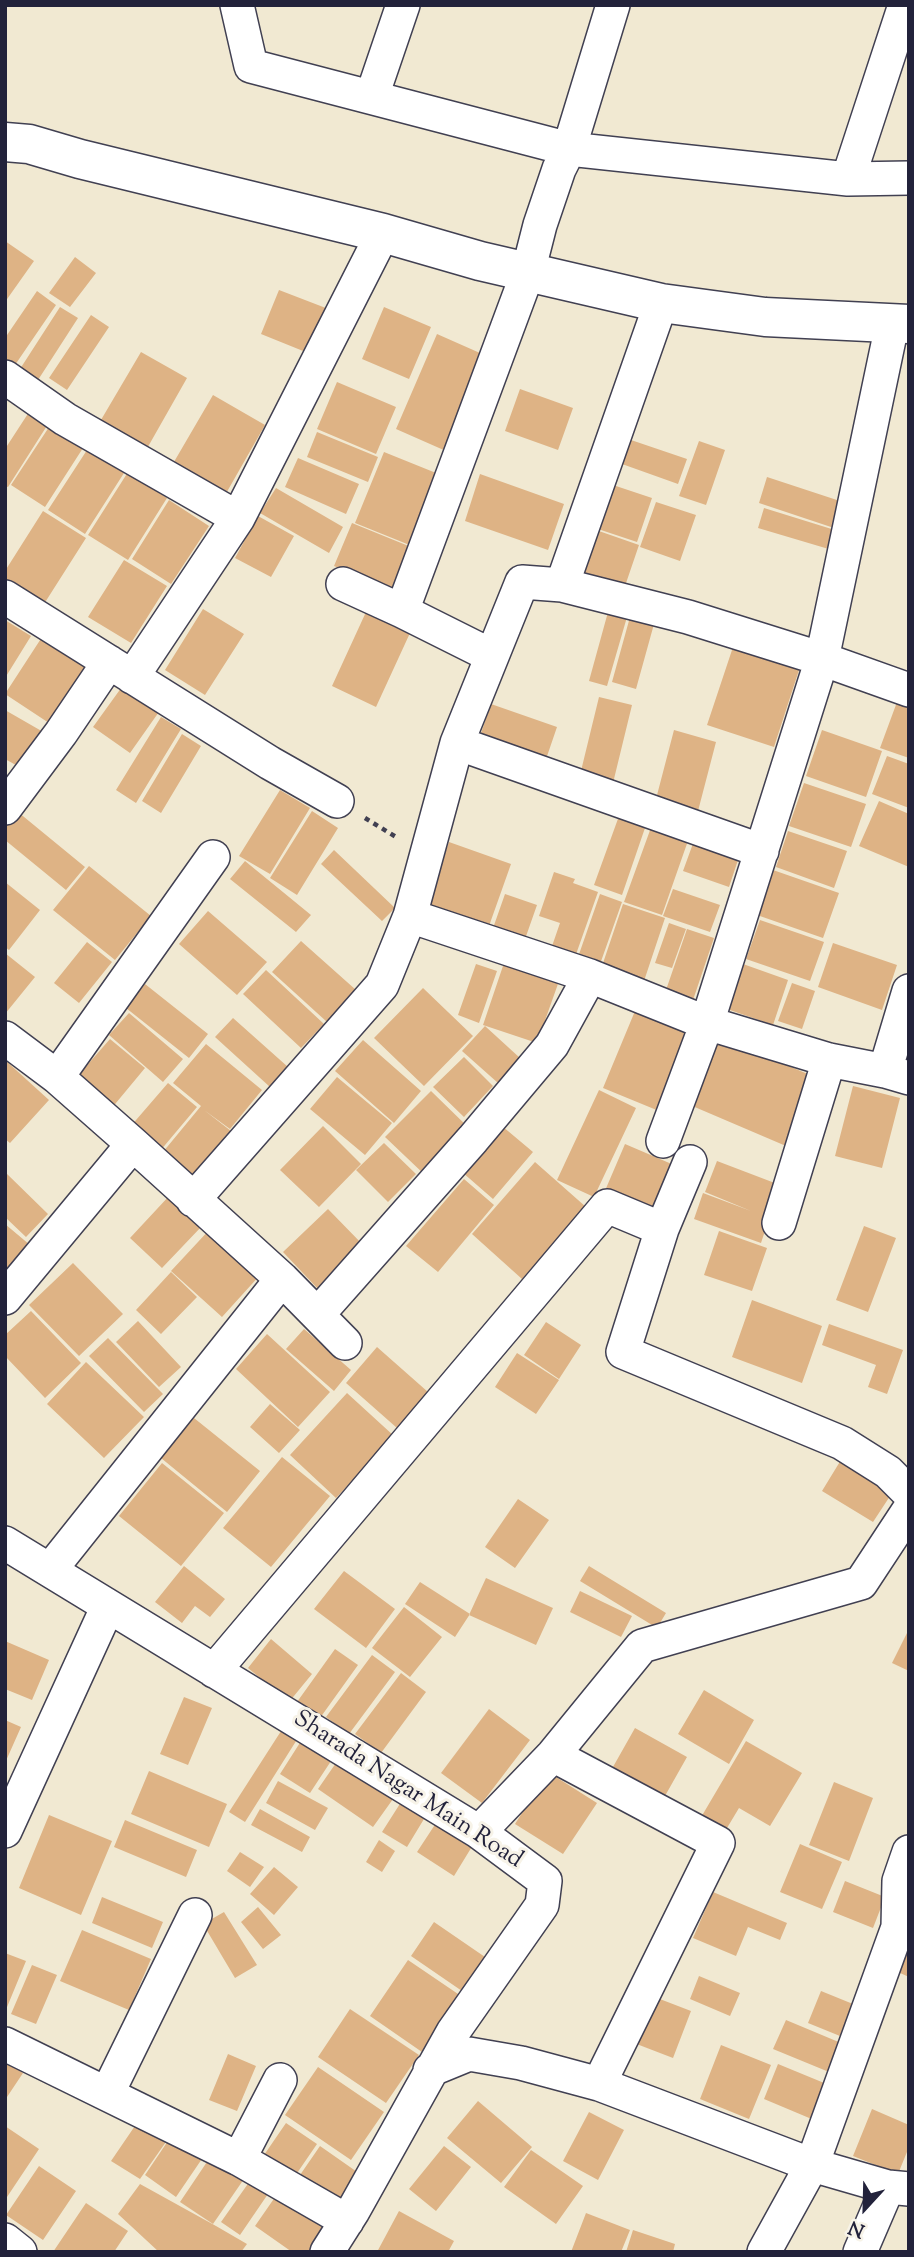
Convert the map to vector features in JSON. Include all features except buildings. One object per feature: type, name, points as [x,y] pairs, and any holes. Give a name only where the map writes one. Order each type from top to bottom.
[{"type":"street","points":[[237,5],[251,66],[372,96],[564,159],[848,179],[909,178]]},
{"type":"street","points":[[372,96],[403,5]]},
{"type":"street","points":[[402,611],[528,272],[540,225],[614,5]]},
{"type":"street","points":[[848,179],[905,5]]},
{"type":"street","points":[[5,142],[29,144],[528,272],[661,303],[765,317],[900,325],[822,659],[708,1023],[663,1141]]},
{"type":"street","points":[[5,807],[61,733],[120,669],[237,518],[383,233]]},
{"type":"street","points":[[562,584],[661,303]]},
{"type":"street","points":[[5,377],[65,419],[237,518]]},
{"type":"street","points":[[193,1200],[382,985],[410,916],[457,743],[522,582],[562,584],[688,617],[822,659],[909,690]]},
{"type":"street","points":[[343,584],[492,656]]},
{"type":"street","points":[[5,597],[270,763],[337,801]]},
{"type":"street","points":[[457,743],[762,851]]},
{"type":"street","points":[[57,1077],[212,857]]},
{"type":"street","points":[[410,916],[590,976],[708,1023],[829,1060],[897,1075],[909,991]]},
{"type":"street","points":[[318,1314],[552,1045],[590,976]]},
{"type":"street","points":[[5,1038],[57,1077],[133,1144],[282,1279],[345,1342]]},
{"type":"street","points":[[779,1223],[829,1060]]},
{"type":"street","points":[[5,1298],[133,1144]]},
{"type":"street","points":[[690,1162],[662,1230],[622,1352],[842,1443],[888,1472],[909,1493]]},
{"type":"street","points":[[214,1671],[607,1206],[662,1230]]},
{"type":"street","points":[[50,1570],[282,1279]]},
{"type":"street","points":[[479,1832],[553,1755],[642,1646],[861,1583],[909,1510]]},
{"type":"street","name":"Sharada Nagar Main Road","points":[[5,1543],[479,1832],[545,1881],[542,1905],[453,2032],[327,2252]]},
{"type":"street","points":[[5,1831],[108,1606]]},
{"type":"street","points":[[553,1755],[718,1843],[598,2084]]},
{"type":"street","points":[[764,2252],[812,2165],[898,1927],[899,1881],[909,1852]]},
{"type":"street","points":[[107,2094],[195,1915]]},
{"type":"street","points":[[5,2044],[239,2159],[347,2221]]},
{"type":"street","points":[[430,2070],[469,2054],[521,2063],[598,2084],[812,2165],[899,2188],[860,2252]]},
{"type":"street","points":[[239,2159],[280,2080]]},
{"type":"street","points":[[5,2240],[20,2252]]},
{"type":"path","points":[[337,801],[427,856]]}]
